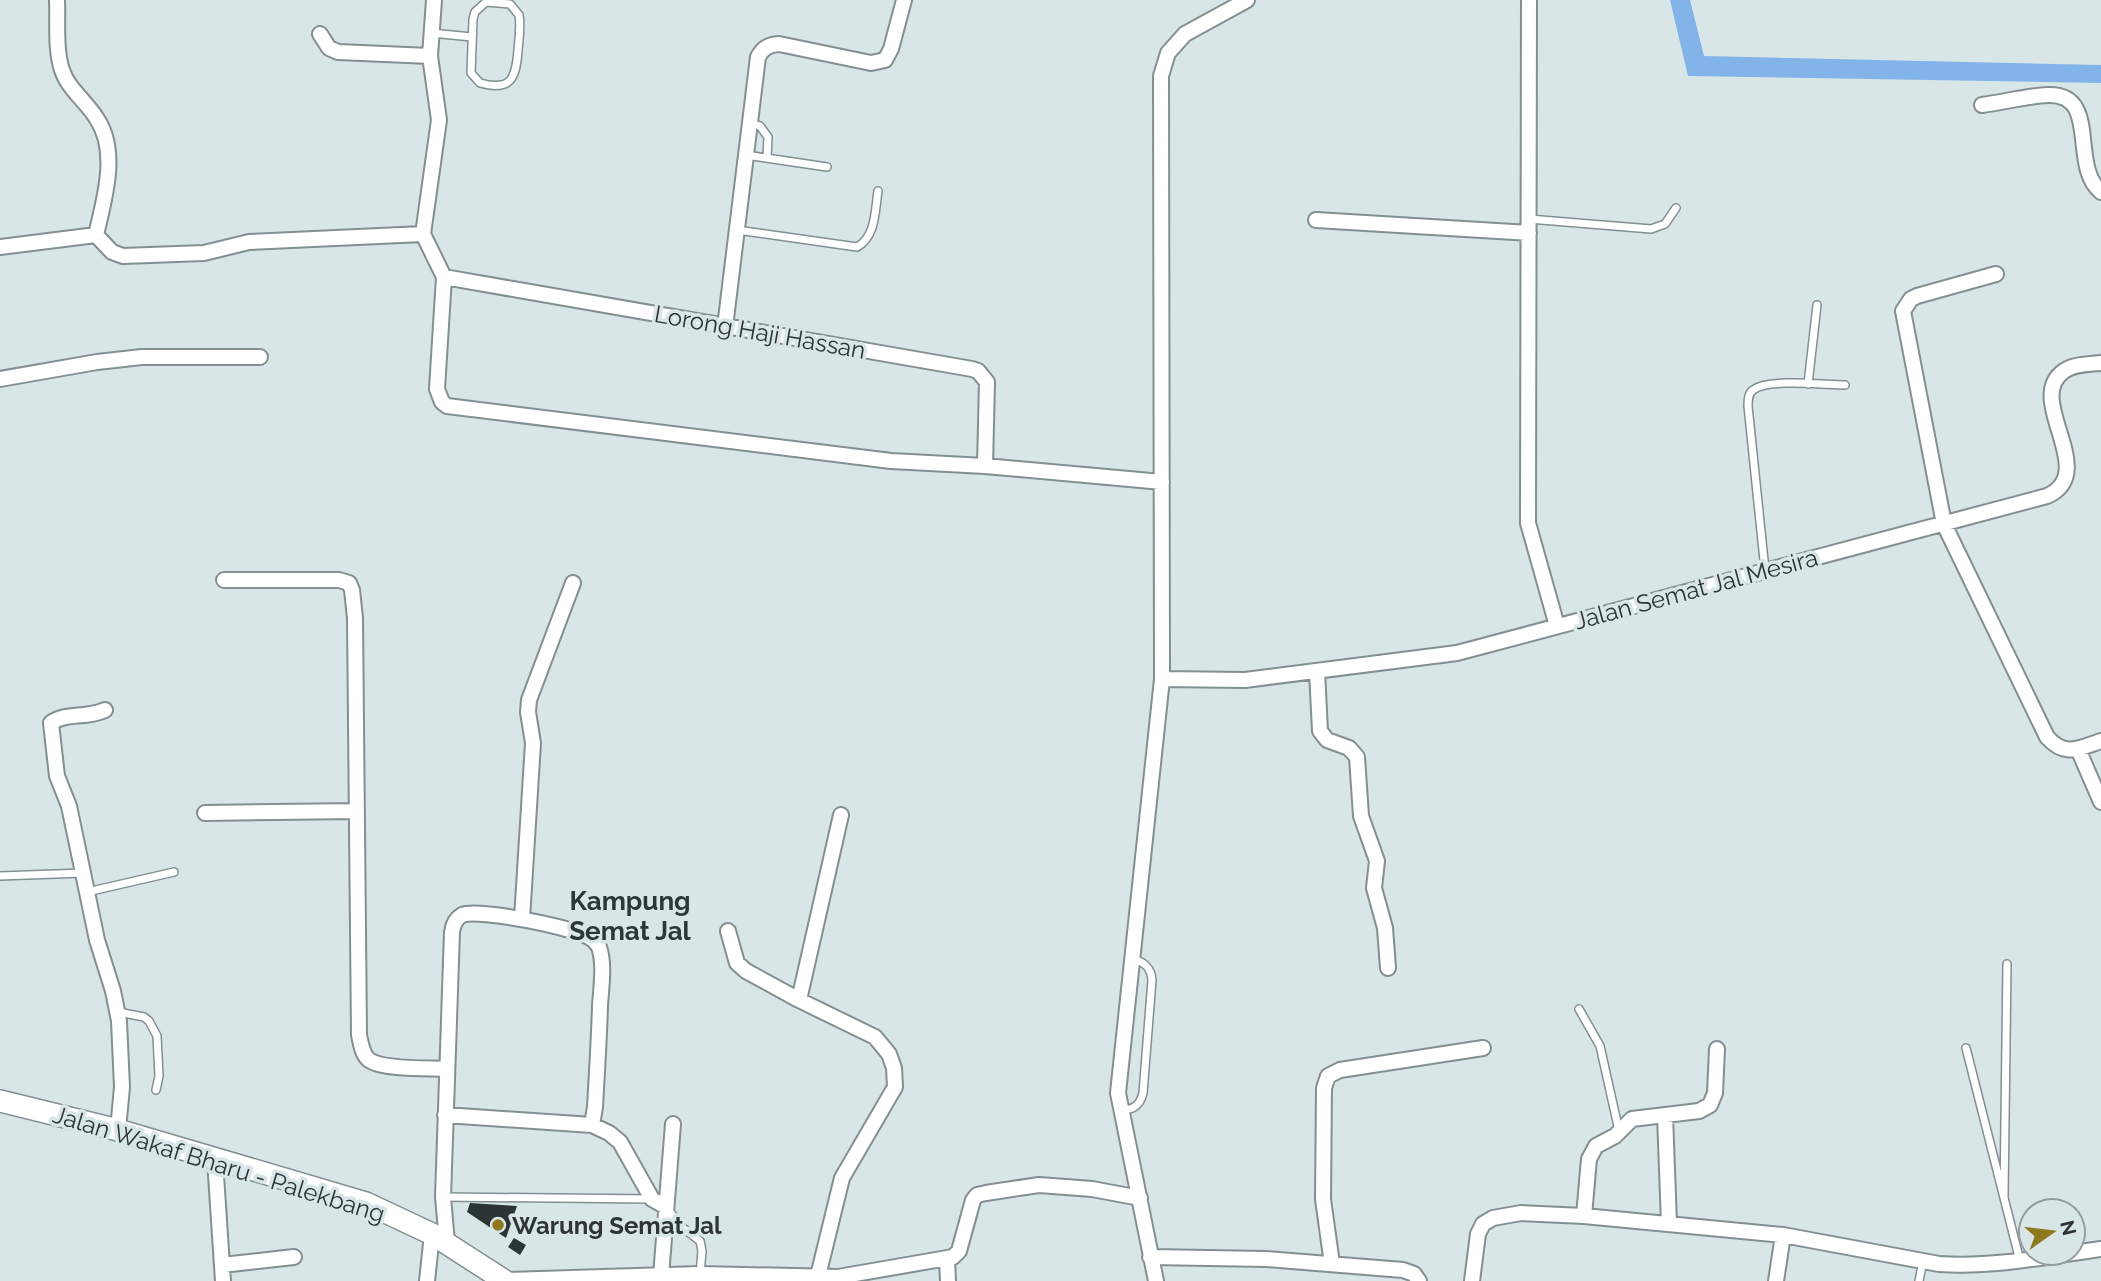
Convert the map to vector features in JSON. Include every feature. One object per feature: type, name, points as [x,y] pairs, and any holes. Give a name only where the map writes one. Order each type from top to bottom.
[{"type":"main road","name":"Jalan Wakaf Bharu - Palekbang","points":[[0,1101],[118,1130],[366,1203],[439,1238],[505,1281]]},
{"type":"street","points":[[57,0],[63,72],[104,133],[106,187],[96,235]]},
{"type":"street","points":[[434,0],[430,56],[439,120],[423,234],[444,277],[437,389],[442,402],[454,408],[891,461],[985,466],[1162,482]]},
{"type":"street","points":[[725,327],[758,57],[767,46],[779,44],[871,63],[885,60],[891,49],[904,0]]},
{"type":"street","points":[[1156,1281],[1118,1093],[1162,679],[1161,76],[1168,52],[1185,34],[1247,0]]},
{"type":"street","points":[[1529,0],[1528,523],[1557,626]]},
{"type":"street","points":[[320,34],[329,48],[338,51],[430,56]]},
{"type":"street","points":[[1982,105],[2050,95],[2074,101],[2087,118],[2088,171],[2091,182],[2101,192]]},
{"type":"street","points":[[1316,220],[1529,226]]},
{"type":"street","points":[[96,235],[112,252],[123,256],[204,253],[249,242],[423,234]]},
{"type":"street","points":[[0,247],[96,235]]},
{"type":"street","points":[[1996,274],[1917,296],[1911,299],[1903,311],[1944,524],[2046,737],[2056,748],[2064,751],[2101,741]]},
{"type":"street","name":"Lorong Haji Hassan","points":[[444,277],[978,371],[987,382],[988,389],[985,466]]},
{"type":"street","points":[[0,379],[142,357],[260,357]]},
{"type":"street","name":"Jalan Semat Jal Mesira","points":[[1162,679],[1245,680],[1457,653],[2060,491],[2069,479],[2070,466],[2052,396],[2054,382],[2063,371],[2101,363]]},
{"type":"street","points":[[224,580],[312,579],[349,583],[355,618],[359,1035],[367,1058],[380,1065],[447,1069]]},
{"type":"street","points":[[522,919],[533,743],[528,712],[529,700],[573,583]]},
{"type":"street","points":[[1317,671],[1320,731],[1327,740],[1349,748],[1357,757],[1361,816],[1377,861],[1374,888],[1385,928],[1388,968]]},
{"type":"street","points":[[105,710],[91,716],[58,718],[51,723],[57,776],[69,806],[97,940],[117,1012],[122,1087],[118,1130]]},
{"type":"street","points":[[2078,749],[2101,802]]},
{"type":"street","points":[[205,813],[357,811]]},
{"type":"street","points":[[799,1000],[841,815]]},
{"type":"street","points":[[427,1281],[439,1238],[443,1197],[453,925],[463,915],[470,913],[522,919],[587,936],[598,947],[602,978],[592,1125]]},
{"type":"street","points":[[728,931],[737,963],[746,971],[875,1037],[889,1054],[894,1068],[895,1087],[842,1178],[818,1276]]},
{"type":"street","points":[[1332,1264],[1323,1199],[1324,1088],[1328,1076],[1340,1070],[1483,1048]]},
{"type":"street","points":[[1584,1216],[1590,1154],[1596,1146],[1619,1132],[1632,1119],[1699,1111],[1710,1105],[1715,1093],[1717,1049]]},
{"type":"street","points":[[445,1115],[592,1125],[621,1142],[652,1199],[666,1207]]},
{"type":"street","points":[[1665,1115],[1669,1224]]},
{"type":"street","points":[[661,1276],[673,1124]]},
{"type":"street","points":[[215,1160],[223,1281]]},
{"type":"street","points":[[505,1281],[700,1274],[818,1276],[839,1279],[947,1259],[959,1251],[973,1200],[977,1195],[1039,1185],[1092,1189],[1140,1198]]},
{"type":"street","points":[[1472,1281],[1478,1234],[1483,1224],[1488,1220],[1521,1213],[1584,1216],[1783,1235],[1923,1261],[1964,1265],[2017,1261]]},
{"type":"street","points":[[1776,1281],[1783,1235]]},
{"type":"street","points":[[222,1265],[294,1257]]},
{"type":"street","points":[[1150,1257],[1266,1259],[1332,1264],[1407,1271],[1419,1281]]},
{"type":"street","points":[[947,1259],[948,1281]]},
{"type":"lane","points":[[493,2],[516,9],[520,22],[517,69],[510,82],[504,85],[487,85],[475,79],[470,65],[472,37],[473,19],[480,6],[493,2]]},
{"type":"lane","points":[[431,33],[472,37]]},
{"type":"lane","points":[[751,123],[760,125],[768,137],[767,158]]},
{"type":"lane","points":[[747,155],[827,167]]},
{"type":"lane","points":[[737,230],[857,247],[871,232],[878,191]]},
{"type":"lane","points":[[1529,226],[1656,229],[1665,224],[1675,208]]},
{"type":"lane","points":[[1808,384],[1817,305]]},
{"type":"lane","points":[[1765,571],[1748,398],[1754,389],[1761,387],[1845,385]]},
{"type":"lane","points":[[88,892],[174,872]]},
{"type":"lane","points":[[0,876],[83,873]]},
{"type":"lane","points":[[1121,1111],[1133,1109],[1138,1105],[1143,1093],[1152,980],[1148,967],[1143,962],[1132,959]]},
{"type":"lane","points":[[2004,1197],[2007,964]]},
{"type":"lane","points":[[1579,1009],[1600,1046],[1619,1132]]},
{"type":"lane","points":[[117,1012],[144,1017],[154,1030],[157,1036],[159,1076],[156,1090]]},
{"type":"lane","points":[[1966,1048],[2017,1249]]},
{"type":"lane","points":[[443,1197],[652,1199]]},
{"type":"lane","points":[[666,1207],[683,1228],[697,1236],[702,1251],[700,1274]]},
{"type":"lane","points":[[1919,1281],[1923,1261]]},
{"type":"water","points":[[1670,0],[1690,0],[1704,56],[2101,65],[2101,83],[1688,76]]},
{"type":"building","name":"Warung Semat Jal","points":[[470,1203],[517,1206],[506,1238],[467,1212]]},
{"type":"building","points":[[514,1238],[526,1245],[520,1255],[508,1247]]},
{"type":"place","name":"Warung Semat Jal","points":[[498,1225]]},
{"type":"district","name":"Kampung Semat Jal","points":[[630,916]]}]
